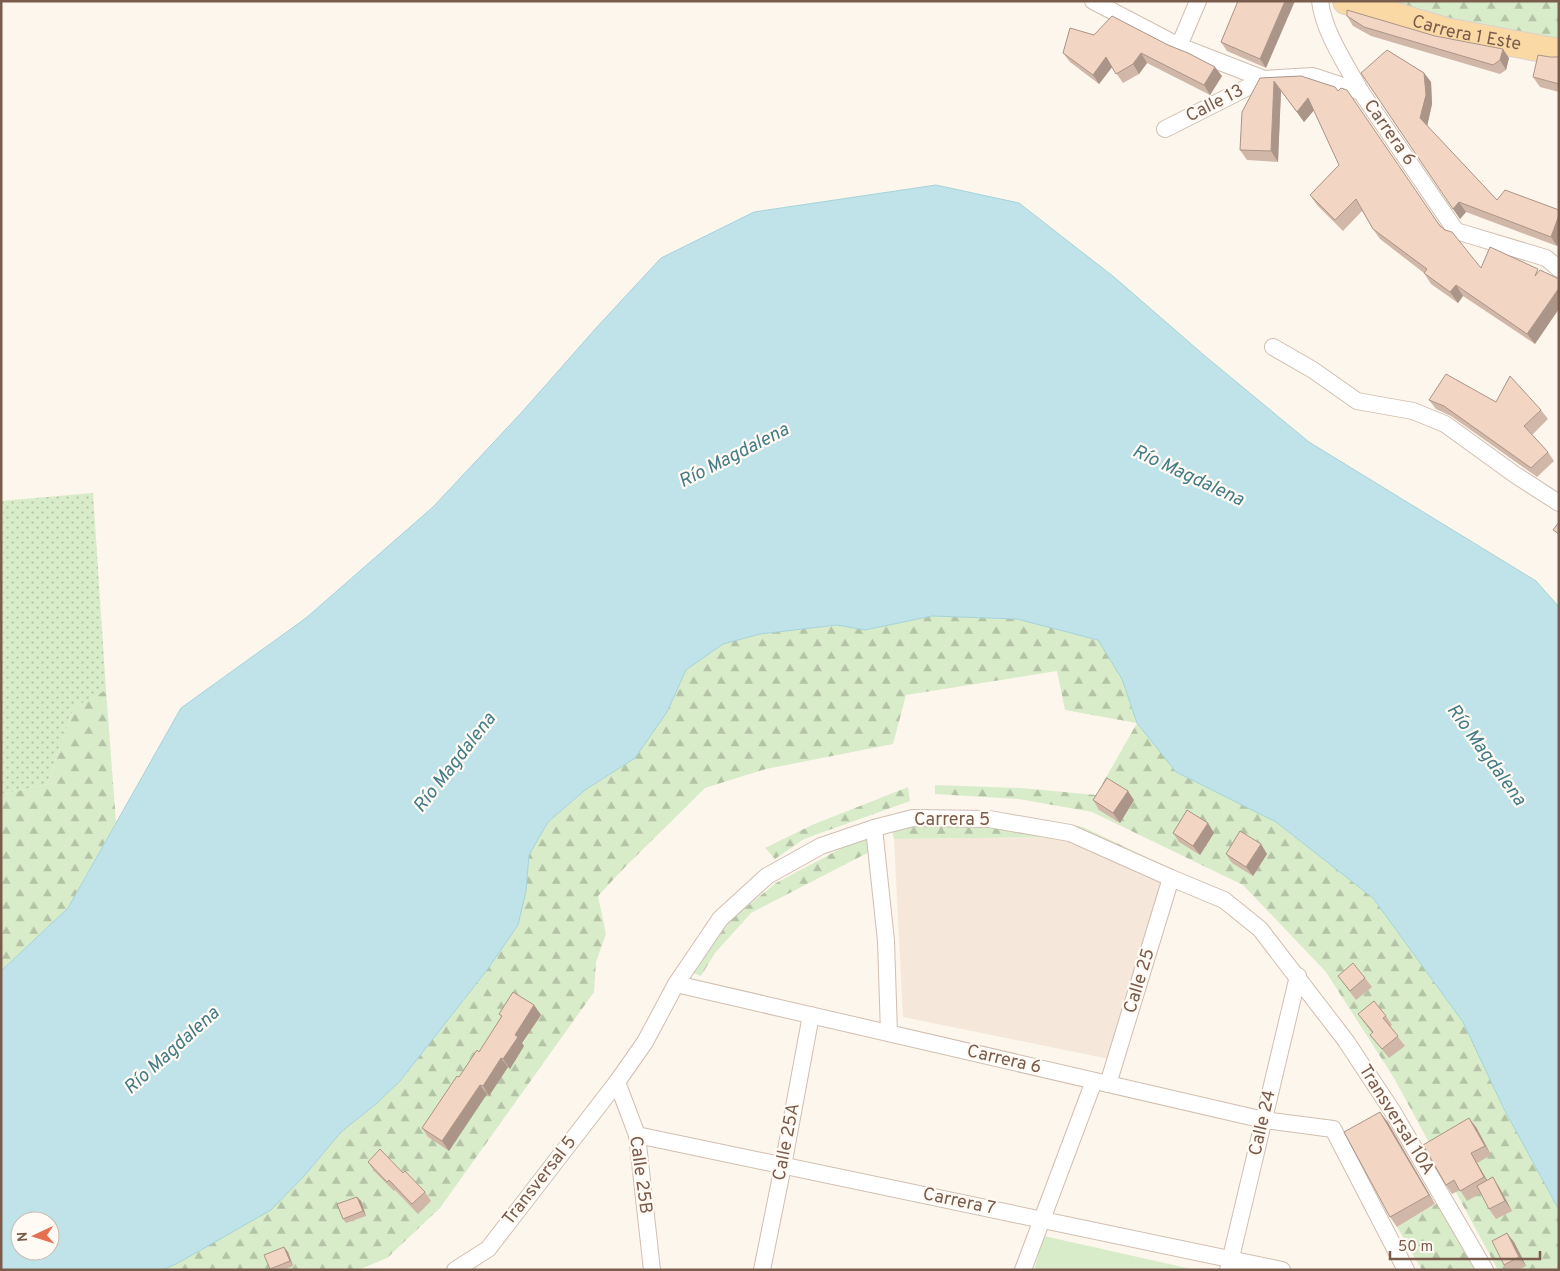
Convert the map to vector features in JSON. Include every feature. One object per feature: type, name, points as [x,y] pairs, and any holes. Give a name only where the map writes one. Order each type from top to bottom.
[{"type":"main road","name":"Carrera 1 Este","points":[[1346,1],[1446,31],[1559,52]]},
{"type":"street","name":"Carrera 6","points":[[1093,1],[1179,46],[1264,79],[1313,76],[1361,92],[1456,231],[1546,258],[1559,269]]},
{"type":"street","points":[[1179,46],[1198,1]]},
{"type":"street","points":[[1320,1],[1321,10],[1331,36],[1361,92]]},
{"type":"street","name":"Calle 13","points":[[1165,129],[1264,79]]},
{"type":"street","points":[[1273,347],[1312,370],[1357,401],[1413,411],[1445,424],[1514,474],[1559,503]]},
{"type":"street","name":"Carrera 5","points":[[617,1082],[645,1042],[676,984],[720,919],[767,876],[821,846],[874,828],[913,818],[989,819],[1070,833],[1224,900],[1260,929],[1298,976]]},
{"type":"street","points":[[874,828],[886,941],[889,1033]]},
{"type":"street","name":"Calle 25","points":[[1024,1270],[1041,1220],[1101,1082],[1172,878]]},
{"type":"street","name":"Calle 24","points":[[1230,1264],[1298,976]]},
{"type":"street","name":"Transversal 10A","points":[[1298,976],[1346,1041],[1393,1112],[1485,1270]]},
{"type":"street","name":"Carrera 6","points":[[676,984],[1264,1120],[1333,1129],[1406,1270]]},
{"type":"street","name":"Calle 25A","points":[[762,1270],[811,1015]]},
{"type":"street","name":"Calle 25B","points":[[617,1082],[637,1135],[652,1270]]},
{"type":"street","name":"Transversal 5","points":[[455,1270],[488,1249],[617,1082]]},
{"type":"street","name":"Carrera 7","points":[[637,1135],[1041,1220],[1230,1264],[1282,1270]]},
{"type":"shaded area","points":[[1063,837],[1144,866],[1148,858],[1170,869],[1109,1059],[903,1017],[894,839]]},
{"type":"green space","points":[[1356,1],[1559,1],[1559,52]]},
{"type":"green space","points":[[93,493],[106,690],[74,708],[47,784],[1,795],[1,501]]},
{"type":"green space","points":[[932,616],[1017,619],[1098,640],[1122,679],[1137,723],[1065,710],[1057,671],[906,695],[893,744],[766,769],[705,788],[598,896],[606,934],[596,962],[594,992],[440,1208],[387,1258],[358,1270],[163,1270],[178,1263],[305,1175],[341,1132],[376,1104],[400,1081],[487,970],[526,891],[529,855],[548,822],[585,790],[635,758],[667,712],[686,670],[723,644],[760,634],[837,625],[865,630]]},
{"type":"green space","points":[[106,690],[116,822],[68,908],[1,971],[1,795],[47,784],[74,708]]},
{"type":"green space","points":[[1137,723],[1176,772],[1276,822],[1373,898],[1463,1022],[1503,1107],[1559,1210],[1559,1270],[1498,1270],[1394,1078],[1326,972],[1243,885],[1092,812],[1019,799],[935,794],[935,785],[1021,788],[1096,795]]},
{"type":"green space","points":[[908,787],[910,801],[804,839],[775,859],[765,848],[812,825]]},
{"type":"green space","points":[[959,817],[1083,827],[1148,858],[1144,867],[1063,837],[894,839],[890,823]]},
{"type":"green space","points":[[872,832],[875,849],[751,913],[715,953],[701,976],[691,972],[727,923],[776,883]]},
{"type":"green space","points":[[1441,1201],[1481,1270],[1422,1270],[1397,1227]]},
{"type":"green space","points":[[1044,1236],[1196,1270],[1034,1270]]},
{"type":"water","name":"Río Magdalena","points":[[936,185],[1019,203],[1114,277],[1205,356],[1309,442],[1536,581],[1559,607],[1559,1210],[1503,1107],[1463,1022],[1373,898],[1276,822],[1176,772],[1137,723],[1122,679],[1098,640],[1017,619],[932,616],[865,630],[837,625],[760,634],[723,644],[686,670],[667,712],[635,758],[585,790],[548,822],[529,855],[526,891],[518,925],[487,970],[400,1081],[376,1104],[341,1132],[305,1175],[271,1210],[163,1270],[1,1270],[1,971],[68,908],[181,708],[306,618],[433,507],[661,258],[754,212]]},
{"type":"building","points":[[1238,1],[1285,1],[1260,59],[1221,42]]},
{"type":"building","points":[[1347,10],[1435,36],[1503,49],[1500,60],[1493,65],[1364,27],[1347,16]]},
{"type":"building","points":[[1112,16],[1215,67],[1204,85],[1141,53],[1133,64],[1116,74],[1106,57],[1093,75],[1063,53],[1070,28],[1094,35]]},
{"type":"building","points":[[1387,50],[1424,73],[1426,95],[1420,118],[1497,200],[1505,190],[1559,210],[1551,237],[1459,202],[1453,209],[1361,73]]},
{"type":"building","points":[[1538,55],[1559,56],[1559,84],[1533,77]]},
{"type":"building","points":[[1301,76],[1335,87],[1338,91],[1341,88],[1347,90],[1440,226],[1452,232],[1481,268],[1490,247],[1538,269],[1535,276],[1540,270],[1559,279],[1559,288],[1527,334],[1456,285],[1450,292],[1424,273],[1427,269],[1373,229],[1356,199],[1335,220],[1310,195],[1339,165],[1308,98],[1297,112],[1274,81],[1271,151],[1240,150],[1242,112],[1260,78]]},
{"type":"building","points":[[1446,374],[1496,402],[1510,376],[1541,410],[1524,426],[1548,452],[1531,468],[1444,406],[1429,400]]},
{"type":"building","points":[[1559,522],[1559,534],[1553,530]]},
{"type":"building","points":[[1107,778],[1128,791],[1113,813],[1093,800]]},
{"type":"building","points":[[1187,810],[1208,823],[1193,846],[1173,833]]},
{"type":"building","points":[[1240,831],[1261,844],[1246,867],[1226,854]]},
{"type":"building","points":[[1353,963],[1365,978],[1350,991],[1338,976]]},
{"type":"building","points":[[513,992],[534,1005],[515,1035],[518,1037],[503,1059],[501,1058],[483,1086],[480,1085],[442,1141],[422,1128],[457,1076],[459,1077],[477,1050],[479,1052],[502,1016],[499,1014]]},
{"type":"building","points":[[1374,1001],[1386,1016],[1383,1018],[1398,1036],[1382,1049],[1370,1035],[1373,1032],[1358,1014]]},
{"type":"building","points":[[1380,1112],[1429,1195],[1390,1217],[1344,1132]]},
{"type":"building","points":[[1469,1118],[1485,1146],[1471,1153],[1484,1177],[1460,1191],[1454,1180],[1446,1185],[1423,1145]]},
{"type":"building","points":[[380,1149],[425,1192],[412,1204],[368,1162]]},
{"type":"building","points":[[1493,1177],[1505,1201],[1489,1209],[1477,1186]]},
{"type":"building","points":[[357,1197],[363,1211],[343,1219],[337,1204]]},
{"type":"building","points":[[1507,1233],[1519,1257],[1504,1265],[1492,1241]]},
{"type":"building","points":[[284,1247],[290,1261],[270,1269],[264,1255]]}]
